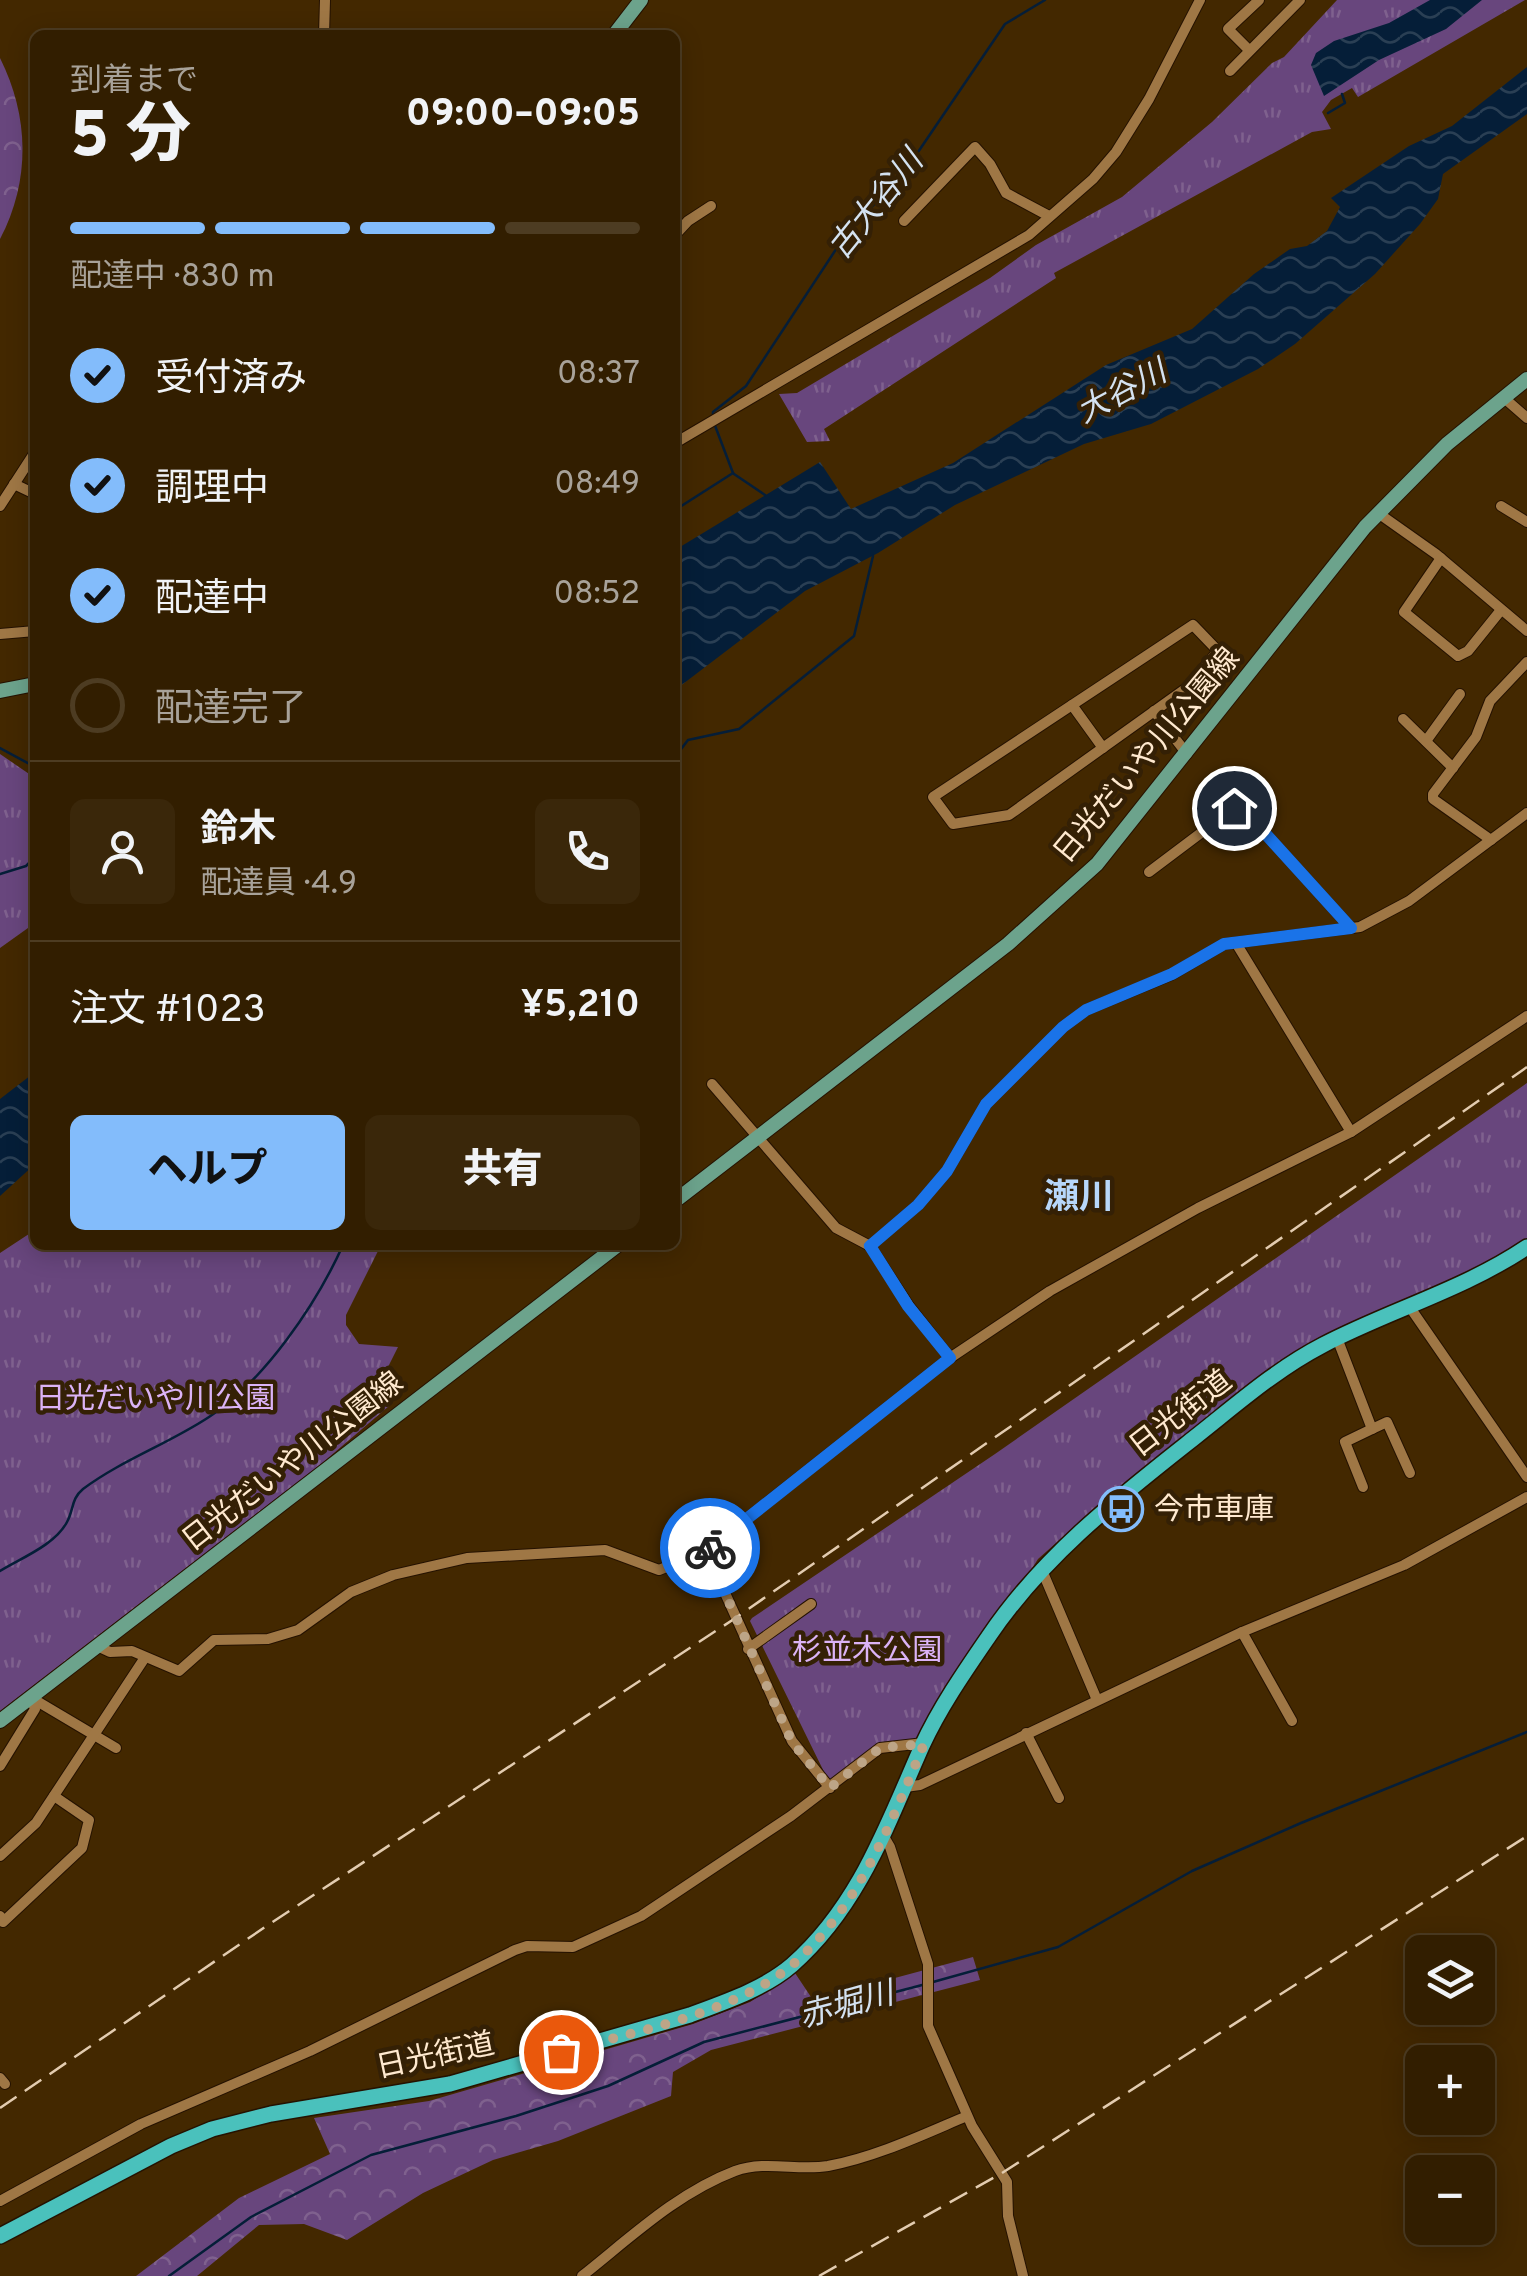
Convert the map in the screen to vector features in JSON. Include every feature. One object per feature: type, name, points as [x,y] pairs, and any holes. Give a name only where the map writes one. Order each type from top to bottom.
[{"type":"highway","name":"日光街道","points":[[0,2236],[171,2146],[212,2129],[271,2114],[450,2084],[724,2002],[790,1966],[816,1942],[853,1893],[924,1744],[981,1648],[1041,1568],[1121,1494],[1268,1379],[1338,1338],[1463,1284],[1527,1247]]},
{"type":"main road","points":[[618,30],[641,0]]},
{"type":"main road","name":"日光だいや川公園線","points":[[680,1196],[1045,912],[1104,856],[1378,513],[1428,462],[1527,379]]},
{"type":"main road","points":[[0,691],[30,685]]},
{"type":"main road","name":"日光だいや川公園線","points":[[0,1720],[612,1250]]},
{"type":"street","points":[[324,30],[326,0]]},
{"type":"street","points":[[680,441],[1013,246],[1050,216],[1103,170],[1131,132],[1200,0]]},
{"type":"street","points":[[1248,49],[1228,29],[1258,0]]},
{"type":"street","points":[[1230,71],[1300,0]]},
{"type":"street","points":[[904,221],[974,147],[990,164],[1006,193],[1050,216]]},
{"type":"street","points":[[680,230],[711,206]]},
{"type":"street","points":[[1503,398],[1527,418]]},
{"type":"street","points":[[0,506],[30,460]]},
{"type":"street","points":[[14,484],[30,492]]},
{"type":"street","points":[[1501,506],[1527,522]]},
{"type":"street","points":[[1378,513],[1441,558],[1527,632]]},
{"type":"street","points":[[1441,558],[1404,612],[1458,656],[1468,651],[1502,610]]},
{"type":"street","points":[[1192,625],[1218,650],[1188,687],[1154,711],[1009,815],[953,824],[933,797],[1192,625]]},
{"type":"street","points":[[0,634],[30,631]]},
{"type":"street","points":[[1491,840],[1434,799],[1433,794],[1476,737],[1490,702],[1527,662]]},
{"type":"street","points":[[1426,741],[1460,694]]},
{"type":"street","points":[[1072,705],[1103,748]]},
{"type":"street","points":[[1154,711],[1187,754]]},
{"type":"street","points":[[1403,719],[1454,768]]},
{"type":"street","points":[[1149,872],[1234,808],[1243,809],[1351,928]]},
{"type":"street","points":[[870,1246],[918,1205],[947,1171],[986,1104],[1063,1027],[1086,1010],[1172,974],[1224,944],[1360,927],[1409,900],[1527,814]]},
{"type":"street","points":[[1236,943],[1351,1132]]},
{"type":"street","points":[[97,1646],[110,1652],[132,1651],[179,1671],[214,1640],[268,1639],[298,1630],[351,1592],[393,1575],[466,1558],[605,1550],[658,1570],[706,1551],[950,1358],[1050,1291],[1198,1208],[1351,1132],[1527,1016]]},
{"type":"street","points":[[712,1084],[836,1228],[870,1246],[908,1306],[950,1358]]},
{"type":"street","points":[[1409,1306],[1527,1477]]},
{"type":"street","points":[[1338,1338],[1372,1429]]},
{"type":"street","points":[[1363,1487],[1345,1442],[1388,1422],[1410,1473]]},
{"type":"street","points":[[905,1787],[920,1785],[1242,1632],[1404,1565],[1527,1497]]},
{"type":"street","points":[[706,1551],[792,1742],[830,1788]]},
{"type":"street","points":[[1041,1568],[1098,1700]]},
{"type":"street","points":[[748,1648],[811,1604]]},
{"type":"street","points":[[1242,1632],[1292,1722]]},
{"type":"street","points":[[0,1856],[36,1823],[144,1659]]},
{"type":"street","points":[[30,1697],[116,1748]]},
{"type":"street","points":[[0,1766],[35,1709],[30,1697]]},
{"type":"street","points":[[1026,1732],[1059,1798]]},
{"type":"street","points":[[0,2201],[142,2124],[310,2051],[515,1950],[527,1946],[572,1948],[607,1933],[641,1916],[830,1788],[880,1748],[924,1744]]},
{"type":"street","points":[[0,1916],[3,1922],[82,1848],[89,1820],[54,1796]]},
{"type":"street","points":[[883,1835],[928,1964],[928,2026],[967,2116],[1006,2182],[1008,2216],[1023,2276]]},
{"type":"street","points":[[582,2276],[678,2200],[721,2177],[755,2166],[828,2166],[902,2143],[967,2116]]},
{"type":"green space","points":[[1337,0],[1525,0],[1358,97],[1352,88],[1331,100],[1322,112],[1331,129],[1312,132],[1054,273],[1056,278],[824,429],[830,441],[807,442],[779,394],[797,393],[990,278],[1036,245],[1122,197],[1212,122],[1272,63],[1284,57]]},
{"type":"green space","points":[[0,58],[17,102],[22,148],[17,194],[0,239]]},
{"type":"green space","points":[[0,754],[30,775],[30,927],[0,948]]},
{"type":"green space","name":"杉並木公園","points":[[1527,1083],[1527,1241],[1491,1265],[1383,1310],[1127,1482],[1038,1559],[922,1741],[879,1745],[830,1784],[750,1621],[752,1618],[995,1454]]},
{"type":"green space","name":"日光だいや川公園","points":[[30,1233],[30,1250],[378,1250],[346,1315],[346,1325],[359,1344],[398,1347],[382,1379],[389,1406],[321,1464],[0,1711],[0,1253]]},
{"type":"green space","points":[[973,1957],[980,1980],[711,2050],[673,2072],[671,2096],[558,2141],[493,2160],[423,2193],[347,2240],[304,2224],[259,2225],[197,2276],[136,2276],[239,2198],[330,2154],[314,2118],[429,2101],[693,2024],[750,2002],[795,1973],[813,2000]]},
{"type":"water","points":[[1430,0],[1482,0],[1446,29],[1379,60],[1324,96],[1311,65],[1316,53],[1334,41],[1389,23]]},
{"type":"water","name":"大谷川","points":[[1527,67],[1527,114],[1443,174],[1438,199],[1420,224],[1375,274],[1295,344],[1258,369],[1151,424],[1084,444],[955,505],[878,553],[805,591],[680,686],[680,547],[820,462],[851,509],[953,463],[1106,365],[1192,329],[1254,274],[1290,249],[1307,246],[1327,231],[1340,207],[1331,198],[1409,146],[1452,126]]},
{"type":"water","points":[[30,1076],[30,1169],[0,1196],[0,1099]]},
{"type":"waterway","name":"古大谷川","points":[[713,416],[746,386],[852,225],[897,183],[1005,24],[1045,0]]},
{"type":"waterway","points":[[1328,113],[1345,103],[1342,94]]},
{"type":"waterway","name":"古大谷川","points":[[714,423],[733,473]]},
{"type":"waterway","points":[[680,507],[733,473]]},
{"type":"waterway","points":[[734,474],[765,495]]},
{"type":"waterway","points":[[680,750],[688,740],[739,729],[854,636],[873,556]]},
{"type":"waterway","points":[[0,748],[30,764]]},
{"type":"waterway","points":[[0,874],[30,862]]},
{"type":"waterway","points":[[0,1571],[54,1538],[67,1522],[83,1489],[178,1436],[229,1402],[286,1340],[340,1250]]},
{"type":"waterway","name":"赤堀川","points":[[933,1982],[1058,1947],[1192,1871],[1527,1732]]},
{"type":"waterway","name":"赤堀川","points":[[169,2276],[251,2217],[371,2155],[516,2116],[608,2086],[704,2042],[926,1984]]},
{"type":"railway","points":[[0,2108],[268,1925],[734,1619],[1527,1067]]},
{"type":"railway","points":[[819,2276],[1002,2173],[1527,1836]]},
{"type":"way so far","points":[[561,2052],[724,2002],[790,1966],[839,1914],[865,1874],[924,1744],[880,1748],[830,1788],[792,1742],[734,1619],[706,1551],[710,1548]]},
{"type":"place","name":"今市車庫","points":[[1121,1509]]},
{"type":"district","name":"瀬川","points":[[1079,1196]]},
{"type":"route","points":[[710,1548],[950,1358],[908,1306],[870,1246],[918,1205],[947,1171],[986,1104],[1063,1027],[1086,1010],[1172,974],[1224,944],[1351,928],[1243,809],[1234,808]]}]
